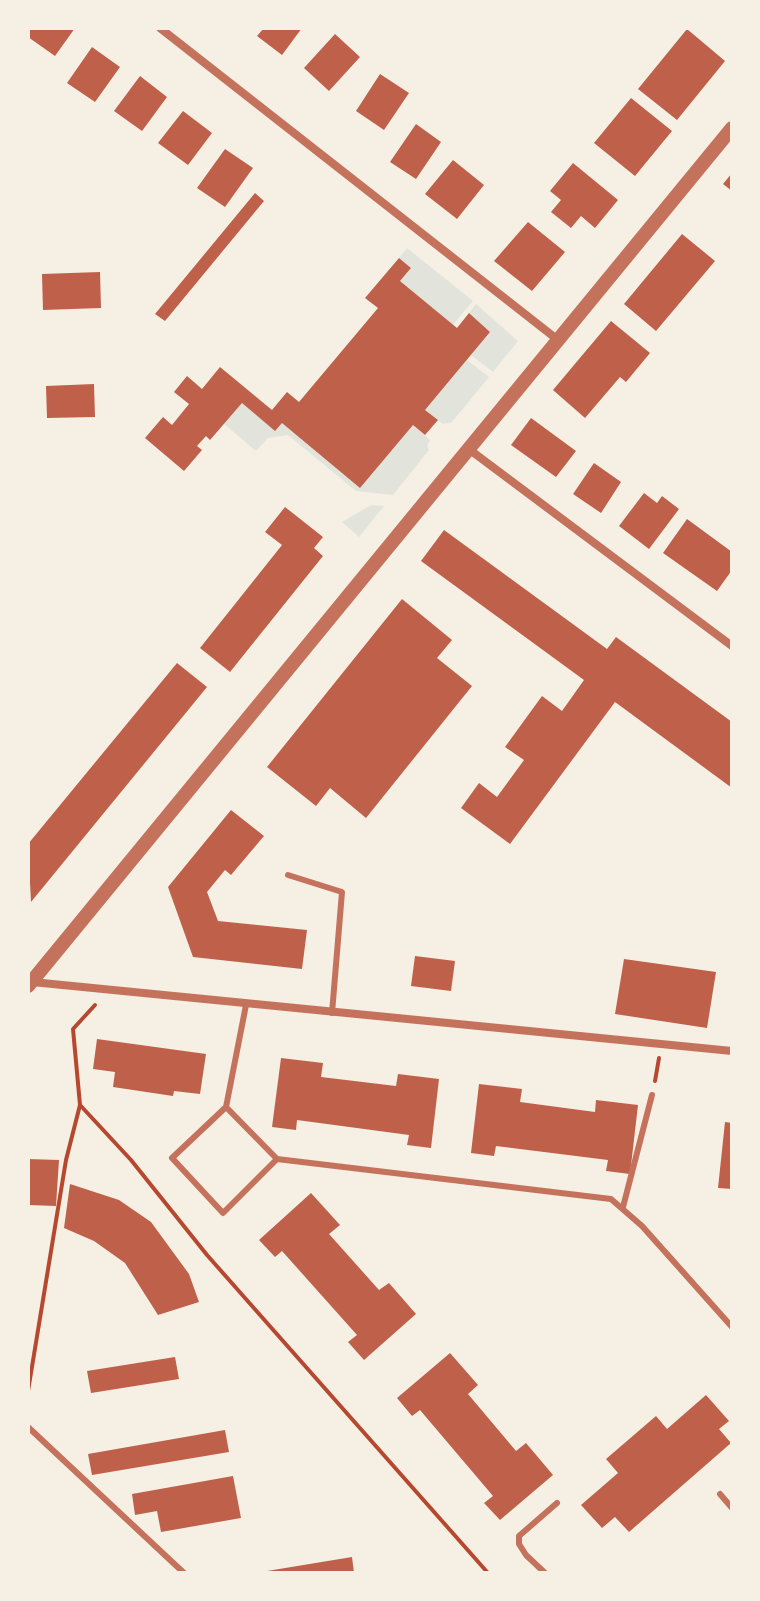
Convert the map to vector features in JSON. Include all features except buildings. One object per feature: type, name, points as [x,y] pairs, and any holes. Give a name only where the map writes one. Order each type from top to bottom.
[{"type":"street","points":[[160,28],[558,340]]},
{"type":"street","points":[[29,983],[732,128]]},
{"type":"street","points":[[470,450],[732,646]]},
{"type":"street","points":[[29,983],[732,1051]]},
{"type":"lane","points":[[288,875],[342,892],[332,1013]]},
{"type":"lane","points":[[246,1005],[226,1107],[172,1158],[223,1213],[277,1159]]},
{"type":"lane","points":[[623,1207],[652,1095]]},
{"type":"lane","points":[[226,1107],[277,1159],[611,1199],[623,1207],[732,1327]]},
{"type":"lane","points":[[28,1427],[184,1573]]},
{"type":"lane","points":[[720,1494],[732,1508]]},
{"type":"lane","points":[[545,1573],[526,1555],[519,1544],[519,1536],[557,1503]]},
{"type":"path","points":[[28,1391],[66,1160],[80,1105],[73,1029],[110,989]]},
{"type":"path","points":[[652,1095],[662,1044]]},
{"type":"path","points":[[80,1105],[131,1160],[217,1266],[488,1573]]},
{"type":"shaded area","points":[[407,248],[473,301],[453,325],[400,281],[411,268],[399,258]]},
{"type":"shaded area","points":[[476,304],[518,341],[493,372],[471,355],[490,332],[469,313]]},
{"type":"shaded area","points":[[467,360],[489,377],[452,422],[443,424],[425,410]]},
{"type":"shaded area","points":[[242,403],[275,430],[282,423],[413,425],[430,440],[429,450],[393,495],[356,491],[288,435],[268,438],[256,451],[224,424]]},
{"type":"shaded area","points":[[371,505],[384,506],[359,537],[342,522]]}]
